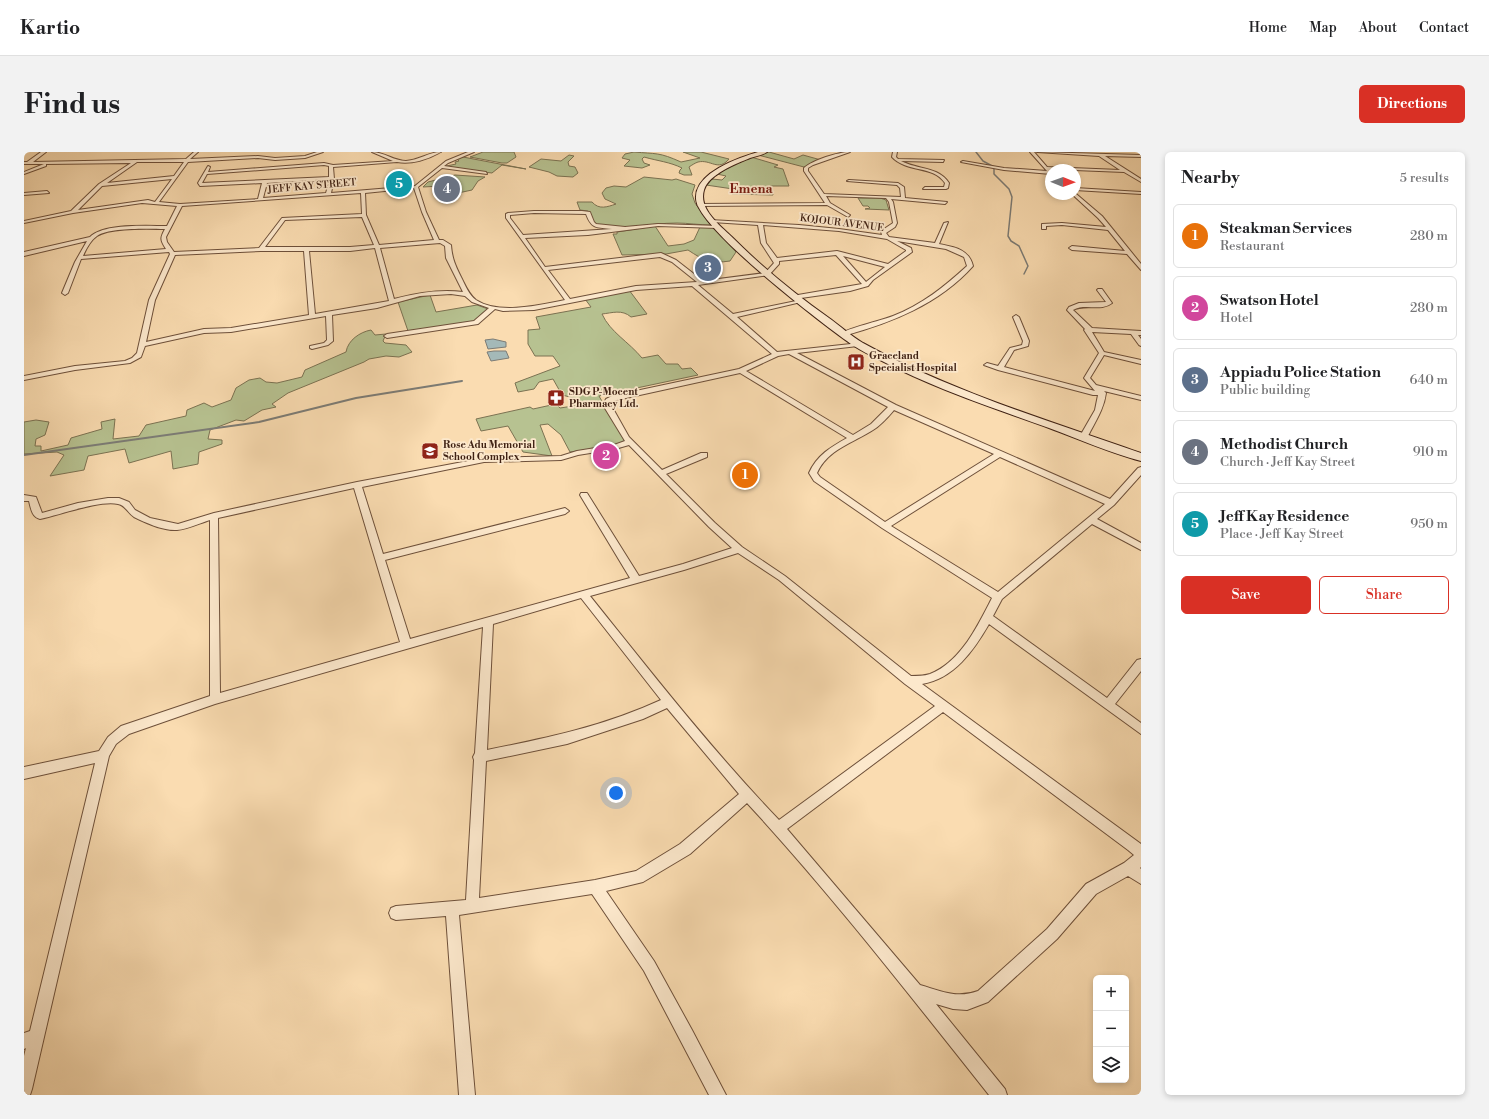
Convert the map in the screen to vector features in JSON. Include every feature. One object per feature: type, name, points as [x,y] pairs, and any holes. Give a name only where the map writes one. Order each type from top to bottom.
[{"type":"street","points":[[26,163],[44,152]]},
{"type":"street","points":[[157,202],[187,160],[196,152]]},
{"type":"street","points":[[258,157],[262,152]]},
{"type":"street","points":[[26,163],[211,160],[258,157],[275,159],[305,157],[321,152]]},
{"type":"street","points":[[374,152],[399,162]]},
{"type":"street","points":[[205,172],[320,164],[328,164],[331,166],[413,162],[439,152]]},
{"type":"street","points":[[437,241],[416,187],[440,167],[472,152]]},
{"type":"street","points":[[764,152],[738,160],[714,174],[704,184],[698,195],[699,205],[746,256],[796,299],[858,344],[904,368],[954,390],[1141,457]]},
{"type":"street","points":[[848,152],[812,164],[806,168],[806,171],[828,204],[848,216]]},
{"type":"street","points":[[895,152],[894,157],[903,165],[940,174],[947,183],[946,188],[925,188]]},
{"type":"street","points":[[1032,152],[1036,159],[1045,167]]},
{"type":"street","points":[[1039,152],[1141,156]]},
{"type":"street","points":[[450,154],[461,156]]},
{"type":"street","points":[[1099,154],[1141,182]]},
{"type":"street","points":[[211,160],[200,183],[202,185],[330,178]]},
{"type":"street","points":[[896,160],[943,162]]},
{"type":"street","points":[[73,212],[101,185],[136,161]]},
{"type":"street","points":[[963,162],[1004,169],[1045,172]]},
{"type":"street","points":[[24,173],[50,163]]},
{"type":"street","points":[[328,194],[332,179],[330,178],[331,166]]},
{"type":"street","points":[[440,167],[486,173]]},
{"type":"street","points":[[1081,169],[1125,171]]},
{"type":"street","points":[[101,185],[174,177]]},
{"type":"street","points":[[849,181],[898,184],[902,187],[904,195],[903,198]]},
{"type":"street","points":[[260,200],[265,182]]},
{"type":"street","name":"JEFF KAY STREET","points":[[143,202],[180,205],[416,187]]},
{"type":"street","points":[[1081,189],[1141,193]]},
{"type":"street","points":[[363,191],[364,214],[377,247],[392,302]]},
{"type":"street","points":[[24,194],[47,192]]},
{"type":"street","points":[[823,195],[887,197],[945,202]]},
{"type":"street","points":[[24,222],[73,212],[143,202],[161,197]]},
{"type":"street","points":[[843,334],[872,325],[921,306],[955,280],[970,266],[968,257],[963,253],[884,236],[883,232],[895,223],[891,202],[887,197]]},
{"type":"street","points":[[1081,200],[1100,217],[1141,268]]},
{"type":"street","points":[[699,205],[828,204]]},
{"type":"street","points":[[172,252],[164,242],[163,237],[180,205]]},
{"type":"street","points":[[569,302],[508,218],[508,214],[534,212],[582,212],[588,213],[592,223],[595,225],[626,229]]},
{"type":"street","points":[[261,249],[284,219],[364,214]]},
{"type":"street","points":[[936,246],[946,223]]},
{"type":"street","points":[[761,224],[760,235],[765,248],[776,260]]},
{"type":"street","name":"KOJOUR AVENUE","points":[[626,229],[658,225],[761,224],[839,230],[888,238],[910,249],[909,252],[871,279],[866,285],[796,299],[732,316]]},
{"type":"street","points":[[1044,228],[1044,225],[1062,224],[1109,229]]},
{"type":"street","points":[[65,293],[80,258],[96,234],[107,231],[168,226]]},
{"type":"street","points":[[522,237],[626,229]]},
{"type":"street","points":[[24,254],[92,238]]},
{"type":"street","points":[[80,258],[172,252],[377,247],[437,241],[445,242],[448,245],[449,258],[467,294],[474,301],[493,308],[520,309],[569,302],[636,288],[693,284],[767,274],[777,263],[776,260]]},
{"type":"street","points":[[1072,248],[1141,255]]},
{"type":"street","points":[[306,249],[312,317]]},
{"type":"street","points":[[24,378],[75,368],[129,362],[138,357],[152,300],[172,252]]},
{"type":"street","points":[[776,260],[837,253],[889,266]]},
{"type":"street","points":[[837,253],[866,285]]},
{"type":"street","points":[[544,269],[661,254],[674,261],[702,283]]},
{"type":"street","points":[[693,284],[776,354]]},
{"type":"street","points":[[1100,290],[1109,303],[1105,305],[1079,305],[1071,308],[1070,310],[1074,315],[1090,330],[1141,333]]},
{"type":"street","points":[[141,345],[204,332],[231,330],[377,306],[420,294],[451,292],[467,294]]},
{"type":"street","points":[[387,336],[476,323],[493,308]]},
{"type":"street","points":[[312,347],[330,342],[329,313]]},
{"type":"street","points":[[1000,368],[1012,349],[1024,346],[1026,341],[1016,317]]},
{"type":"street","points":[[1090,330],[1087,331],[1102,353],[1141,362]]},
{"type":"street","points":[[1133,332],[1141,344]]},
{"type":"street","points":[[858,344],[776,354],[742,371],[615,398],[609,401],[607,405],[623,434],[630,442],[712,525],[738,549],[782,578],[909,681],[1133,845],[1140,853],[1140,859],[1129,868],[1091,889],[1052,934],[982,997],[967,1003],[953,1002],[916,992]]},
{"type":"street","points":[[789,352],[893,407],[1111,503]]},
{"type":"street","points":[[1102,353],[1087,378],[1093,386],[1102,393]]},
{"type":"street","points":[[987,365],[1093,393],[1102,393]]},
{"type":"street","points":[[742,371],[853,438]]},
{"type":"street","points":[[1093,386],[1141,398]]},
{"type":"street","points":[[1084,436],[1099,408],[1102,400],[1102,393]]},
{"type":"street","points":[[893,407],[872,428],[829,452],[815,466],[813,472],[817,479],[885,526],[998,596]]},
{"type":"street","points":[[24,498],[33,499],[36,512],[40,516],[45,516],[78,506],[108,501],[119,501],[126,504],[132,512],[147,520],[169,526],[178,526],[214,516],[357,485],[484,460],[561,458],[577,453],[616,447],[630,442]]},
{"type":"street","points":[[885,526],[1000,454]]},
{"type":"street","points":[[661,473],[704,455]]},
{"type":"street","points":[[909,681],[932,678],[949,669],[960,658],[987,618],[998,596],[1092,520],[1111,503],[1141,470]]},
{"type":"street","points":[[357,485],[406,644]]},
{"type":"street","points":[[584,495],[636,579]]},
{"type":"street","points":[[379,558],[566,511]]},
{"type":"street","points":[[214,516],[215,699]]},
{"type":"street","points":[[1092,520],[1141,547]]},
{"type":"street","points":[[24,1089],[31,1038],[105,748],[113,739],[125,730],[215,699],[636,579],[684,568],[738,549]]},
{"type":"street","points":[[583,594],[669,702],[747,795],[778,828],[916,992],[999,1095]]},
{"type":"street","points":[[987,618],[1141,729]]},
{"type":"street","points":[[472,906],[479,757],[488,621]]},
{"type":"street","points":[[1108,705],[1141,663]]},
{"type":"street","points":[[479,757],[567,740],[643,714],[669,702]]},
{"type":"street","points":[[778,828],[943,706]]},
{"type":"street","points":[[24,773],[103,756]]},
{"type":"street","points":[[396,913],[452,909],[595,888],[638,877],[678,853],[747,795]]},
{"type":"street","points":[[1129,868],[1141,877]]},
{"type":"street","points":[[595,888],[649,966],[718,1095]]},
{"type":"street","points":[[452,909],[467,1095]]},
{"type":"green space","points":[[483,152],[514,152],[516,157],[507,163],[502,163],[470,157]]},
{"type":"green space","points":[[634,152],[653,153],[681,162],[700,158],[683,152],[701,152],[729,159],[721,165],[707,162],[695,163],[689,167],[692,175],[684,175],[679,173],[682,168],[644,157],[642,159],[644,163],[650,165],[642,168],[624,166],[630,160],[622,158],[625,154]]},
{"type":"green space","points":[[769,152],[794,159],[803,155],[821,160],[804,167],[758,155]]},
{"type":"green space","points":[[569,155],[574,156],[568,162],[569,166],[575,167],[578,173],[573,177],[557,176],[549,172],[529,167],[541,159],[561,161]]},
{"type":"green space","points":[[463,157],[526,169],[502,165],[492,173],[442,167],[456,164],[455,162],[459,161],[457,159]]},
{"type":"green space","points":[[751,157],[778,165],[774,167],[783,169],[789,186],[770,186],[773,195],[732,194],[733,189],[706,185],[712,179],[722,180],[726,176],[717,174]]},
{"type":"green space","points":[[455,175],[485,177],[478,181],[472,190],[458,193],[459,185],[423,187],[428,182]]},
{"type":"green space","points":[[644,177],[672,180],[676,179],[695,185],[692,194],[695,203],[711,225],[667,223],[626,227],[605,226],[595,224],[588,211],[580,210],[577,202],[592,202],[600,207],[616,204],[605,199],[602,193],[606,188],[614,186],[626,187]]},
{"type":"green space","points":[[858,198],[880,198],[886,200],[889,210],[865,209],[870,208],[868,206],[863,206]]},
{"type":"green space","points":[[655,226],[668,246],[684,244],[694,240],[700,227],[713,227],[736,252],[730,261],[718,262],[703,259],[688,250],[666,254],[622,255],[613,234],[617,234],[617,232]]},
{"type":"green space","points":[[629,290],[647,314],[631,317],[621,312],[613,312],[602,314],[605,320],[615,332],[642,358],[658,355],[666,364],[678,364],[682,369],[691,368],[698,375],[599,396],[626,442],[616,446],[570,452],[561,435],[548,424],[540,425],[552,456],[523,452],[508,426],[481,431],[476,419],[530,407],[533,409],[556,404],[560,408],[580,405],[574,398],[562,395],[553,379],[539,382],[534,389],[518,392],[515,383],[560,366],[553,356],[535,356],[528,344],[528,330],[540,329],[536,317],[591,307],[585,299]]},
{"type":"green space","points":[[430,295],[436,312],[477,305],[488,309],[477,321],[408,331],[398,302]]},
{"type":"green space","points":[[371,330],[375,335],[386,334],[383,341],[385,343],[406,345],[412,352],[399,357],[386,356],[369,359],[288,393],[272,404],[276,407],[262,410],[244,421],[236,420],[210,430],[208,439],[222,440],[222,444],[199,452],[198,464],[173,469],[171,451],[129,463],[125,449],[88,456],[84,470],[50,476],[64,455],[57,452],[24,454],[24,422],[36,420],[49,422],[45,435],[36,439],[35,446],[41,446],[41,451],[68,445],[71,438],[102,429],[101,422],[115,419],[113,439],[139,436],[146,425],[186,416],[187,410],[204,403],[212,407],[231,400],[236,388],[249,380],[260,378],[266,382],[277,383],[302,377],[305,370],[346,352],[349,344],[355,337]]},
{"type":"shaded area","points":[[493,339],[506,342],[506,347],[488,349],[485,340]]},
{"type":"shaded area","points":[[506,351],[509,358],[491,361],[487,352]]},
{"type":"waterway","points":[[976,152],[983,161],[994,167]]},
{"type":"waterway","points":[[994,168],[994,174],[1009,189],[1012,197],[1008,236],[1011,241],[1019,246],[1028,266],[1024,274]]},
{"type":"waterway","points":[[24,455],[259,422],[356,398],[462,381]]},
{"type":"place","name":"Jeff Kay Residence","points":[[399,184]]},
{"type":"place","name":"Methodist Church","points":[[447,189]]},
{"type":"place","name":"Appiadu Police Station","points":[[708,268]]},
{"type":"place","name":"Graceland Specialist Hospital","points":[[856,362]]},
{"type":"place","name":"SDG P-Mocent Pharmacy Ltd.","points":[[556,398]]},
{"type":"place","name":"Rose Adu Memorial School Complex","points":[[430,451]]},
{"type":"place","name":"Swatson Hotel","points":[[606,456]]},
{"type":"place","name":"Steakman Services","points":[[745,475]]},
{"type":"district","name":"Emena","points":[[751,189]]}]
